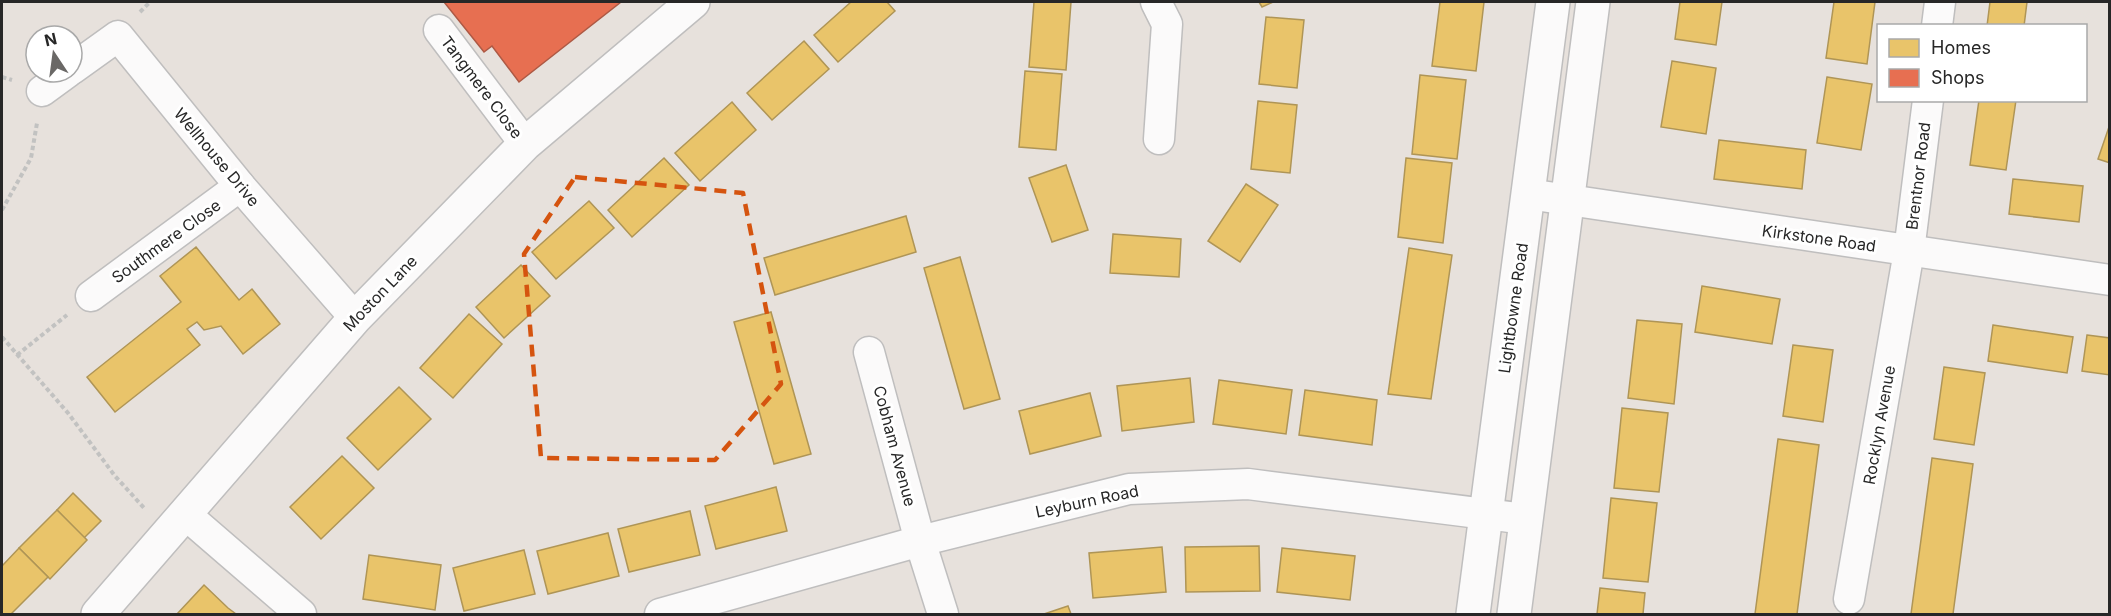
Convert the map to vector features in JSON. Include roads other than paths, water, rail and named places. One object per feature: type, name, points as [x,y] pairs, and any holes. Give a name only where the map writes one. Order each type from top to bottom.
[{"type":"main road","name":"Moston Lane","points":[[98,615],[355,318],[525,144],[693,2]]},
{"type":"main road","name":"Lightbowne Road","points":[[1473,615],[1553,2]]},
{"type":"main road","points":[[1514,615],[1593,2]]},
{"type":"street","points":[[1156,2],[1167,24],[1159,139]]},
{"type":"street","points":[[1937,24],[1940,2]]},
{"type":"street","name":"Tangmere Close","points":[[439,30],[525,144]]},
{"type":"street","name":"Wellhouse Drive","points":[[84,60],[118,36],[240,186],[355,318]]},
{"type":"street","points":[[42,91],[52,84]]},
{"type":"street","name":"Brentnor Road","points":[[1909,251],[1928,102]]},
{"type":"street","name":"Southmere Close","points":[[91,296],[240,186]]},
{"type":"street","name":"Kirkstone Road","points":[[1528,194],[2109,280]]},
{"type":"street","name":"Rocklyn Avenue","points":[[1849,599],[1909,251]]},
{"type":"street","name":"Cobham Avenue","points":[[869,351],[920,541],[943,615]]},
{"type":"street","name":"Leyburn Road","points":[[660,615],[920,541],[1129,489],[1248,484],[1526,519]]},
{"type":"street","points":[[177,524],[301,615]]}]
